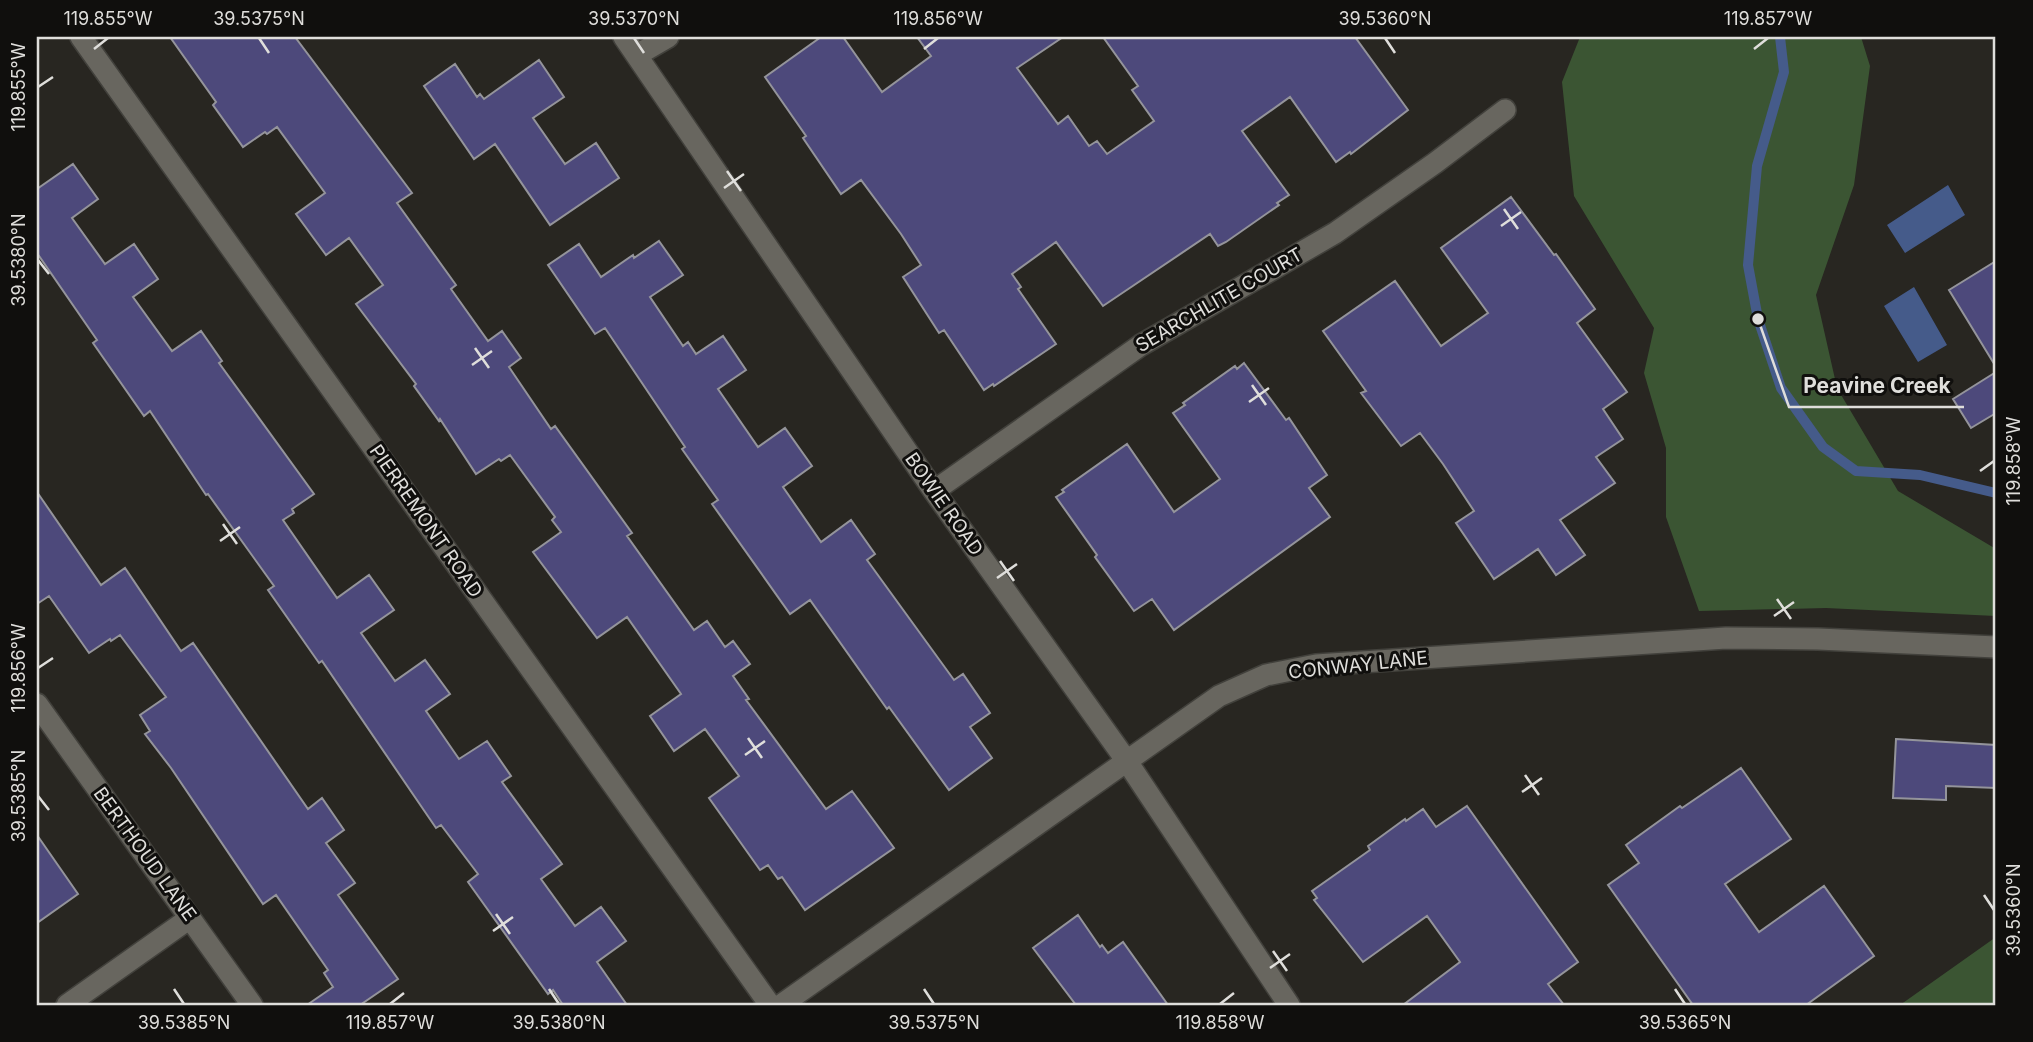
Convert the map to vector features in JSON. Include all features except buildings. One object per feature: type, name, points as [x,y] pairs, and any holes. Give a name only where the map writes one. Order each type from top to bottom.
[{"type":"street","name":"PIERREMONT ROAD","points":[[81,37],[771,1005]]},
{"type":"street","name":"BOWIE ROAD","points":[[624,37],[934,491],[1126,760],[1289,1005]]},
{"type":"street","points":[[637,55],[668,37]]},
{"type":"street","name":"SEARCHLITE COURT","points":[[934,491],[1141,345],[1335,233],[1435,163],[1504,110]]},
{"type":"street","name":"CONWAY LANE","points":[[781,1005],[1219,696],[1266,675],[1316,665],[1726,638],[1996,647]]},
{"type":"street","name":"BERTHOUD LANE","points":[[37,704],[252,1005]]},
{"type":"street","points":[[67,1005],[190,918]]},
{"type":"green space","points":[[1580,37],[1861,37],[1870,66],[1854,185],[1816,295],[1837,388],[1898,491],[1996,549],[1996,616],[1826,608],[1699,611],[1666,517],[1666,448],[1644,373],[1654,328],[1574,196],[1562,82]]},
{"type":"green space","points":[[1996,937],[1996,1005],[1900,1005]]},
{"type":"water","points":[[1948,185],[1965,215],[1905,253],[1887,225]]},
{"type":"water","points":[[1914,287],[1947,345],[1918,362],[1884,306]]},
{"type":"waterway","points":[[1780,37],[1784,72],[1757,166],[1748,265],[1758,319],[1781,388],[1823,447],[1856,471],[1920,475],[1996,493]]},
{"type":"place","name":"Peavine Creek","points":[[1758,319]]}]
